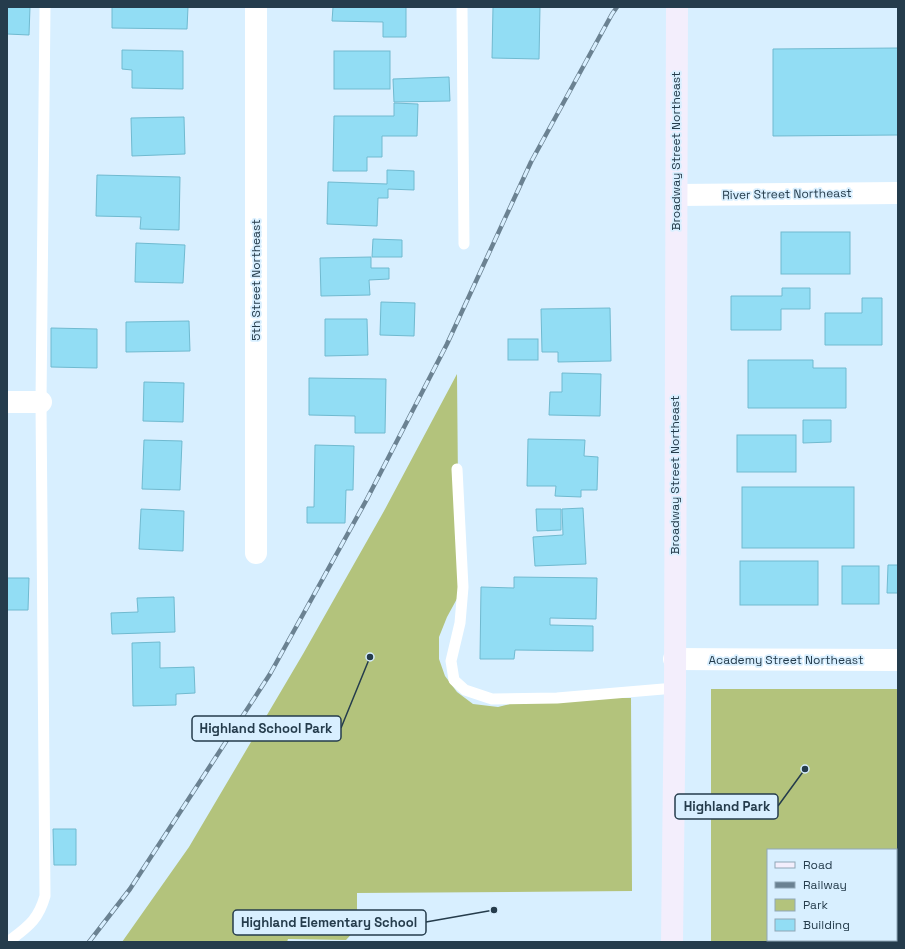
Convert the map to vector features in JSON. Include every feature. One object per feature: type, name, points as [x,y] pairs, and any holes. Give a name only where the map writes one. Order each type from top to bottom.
[{"type":"main road","name":"Broadway Street Northeast","points":[[672,942],[677,7]]},
{"type":"street","name":"5th Street Northeast","points":[[256,7],[256,553]]},
{"type":"street","name":"River Street Northeast","points":[[677,195],[898,193]]},
{"type":"street","points":[[7,402],[41,402]]},
{"type":"street","name":"Academy Street Northeast","points":[[674,659],[898,660]]},
{"type":"lane","points":[[8,942],[32,923],[42,909],[45,896],[41,402],[45,7]]},
{"type":"lane","points":[[462,7],[464,244]]},
{"type":"lane","points":[[457,469],[463,587],[460,623],[452,661],[454,680],[465,690],[492,699],[558,698],[674,688]]},
{"type":"green space","points":[[457,374],[459,595],[447,617],[439,637],[439,659],[445,676],[457,692],[473,704],[498,707],[533,698],[631,698],[632,891],[357,893],[357,928],[346,940],[288,939],[287,942],[122,942],[189,847],[303,654],[384,511]]},
{"type":"green space","points":[[711,689],[898,689],[898,942],[711,942]]},
{"type":"building","points":[[7,7],[30,7],[29,35],[7,34]]},
{"type":"building","points":[[112,7],[188,7],[187,29],[112,28]]},
{"type":"building","points":[[333,7],[406,7],[406,37],[383,37],[383,22],[332,21]]},
{"type":"building","points":[[493,7],[540,7],[539,59],[492,58]]},
{"type":"building","points":[[898,48],[898,135],[773,136],[773,49]]},
{"type":"building","points":[[122,50],[183,51],[183,89],[132,88],[132,70],[122,69]]},
{"type":"building","points":[[334,51],[390,51],[390,89],[334,89]]},
{"type":"building","points":[[449,77],[450,101],[394,102],[393,79]]},
{"type":"building","points":[[394,103],[418,104],[417,136],[382,136],[382,157],[367,157],[367,171],[333,171],[334,116],[394,116]]},
{"type":"building","points":[[184,117],[185,154],[132,156],[131,118]]},
{"type":"building","points":[[387,170],[414,171],[414,190],[388,189],[388,198],[378,198],[377,226],[327,224],[328,182],[387,184]]},
{"type":"building","points":[[97,175],[180,177],[179,230],[140,229],[141,217],[96,216]]},
{"type":"building","points":[[781,232],[850,232],[850,274],[781,274]]},
{"type":"building","points":[[373,239],[402,240],[402,257],[372,257]]},
{"type":"building","points":[[136,243],[185,245],[183,283],[135,282]]},
{"type":"building","points":[[371,257],[371,268],[389,268],[389,279],[369,280],[370,295],[321,296],[320,258]]},
{"type":"building","points":[[782,288],[810,288],[810,309],[781,309],[781,330],[731,330],[731,296],[782,296]]},
{"type":"building","points":[[862,298],[882,298],[882,345],[825,345],[825,313],[862,313]]},
{"type":"building","points":[[381,302],[415,303],[414,336],[380,335]]},
{"type":"building","points":[[610,308],[611,361],[558,362],[558,352],[542,352],[541,309]]},
{"type":"building","points":[[325,319],[367,319],[368,355],[325,356]]},
{"type":"building","points":[[189,321],[190,351],[126,352],[126,322]]},
{"type":"building","points":[[51,328],[97,329],[97,368],[51,367]]},
{"type":"building","points":[[508,339],[538,339],[538,360],[508,360]]},
{"type":"building","points":[[748,360],[813,360],[813,368],[846,368],[846,408],[748,408]]},
{"type":"building","points":[[562,373],[601,374],[600,416],[549,415],[550,392],[562,392]]},
{"type":"building","points":[[309,378],[386,379],[385,433],[355,433],[355,416],[309,415]]},
{"type":"building","points":[[144,382],[184,383],[183,422],[143,421]]},
{"type":"building","points":[[803,420],[831,420],[831,442],[803,443]]},
{"type":"building","points":[[737,435],[796,435],[796,472],[737,472]]},
{"type":"building","points":[[528,439],[585,440],[584,456],[598,457],[597,490],[581,490],[581,497],[555,496],[556,486],[527,486]]},
{"type":"building","points":[[144,440],[182,441],[180,490],[142,489]]},
{"type":"building","points":[[315,445],[354,446],[353,490],[346,490],[345,523],[307,523],[307,507],[314,507]]},
{"type":"building","points":[[742,487],[854,487],[854,548],[742,548]]},
{"type":"building","points":[[583,508],[586,564],[535,566],[533,537],[563,535],[562,509]]},
{"type":"building","points":[[141,509],[184,511],[183,551],[139,549]]},
{"type":"building","points":[[536,509],[561,509],[561,530],[537,531]]},
{"type":"building","points":[[740,561],[818,561],[818,605],[740,605]]},
{"type":"building","points":[[888,565],[898,565],[898,593],[887,593]]},
{"type":"building","points":[[842,566],[879,566],[879,604],[842,604]]},
{"type":"building","points":[[514,577],[597,578],[596,619],[550,618],[550,625],[593,626],[593,651],[515,650],[514,659],[480,659],[481,587],[514,588]]},
{"type":"building","points":[[7,578],[29,578],[28,610],[7,610]]},
{"type":"building","points":[[174,597],[175,632],[112,634],[111,613],[138,612],[137,598]]},
{"type":"building","points":[[160,642],[160,668],[194,667],[195,693],[176,694],[176,705],[133,706],[132,643]]},
{"type":"building","points":[[53,829],[76,829],[76,865],[54,865]]},
{"type":"railway","points":[[89,942],[130,889],[270,674],[367,499],[447,344],[531,162],[617,7]]},
{"type":"place","name":"Highland School Park","points":[[370,657]]},
{"type":"place","name":"Highland Park","points":[[805,769]]},
{"type":"place","name":"Highland Elementary School","points":[[494,910]]}]
